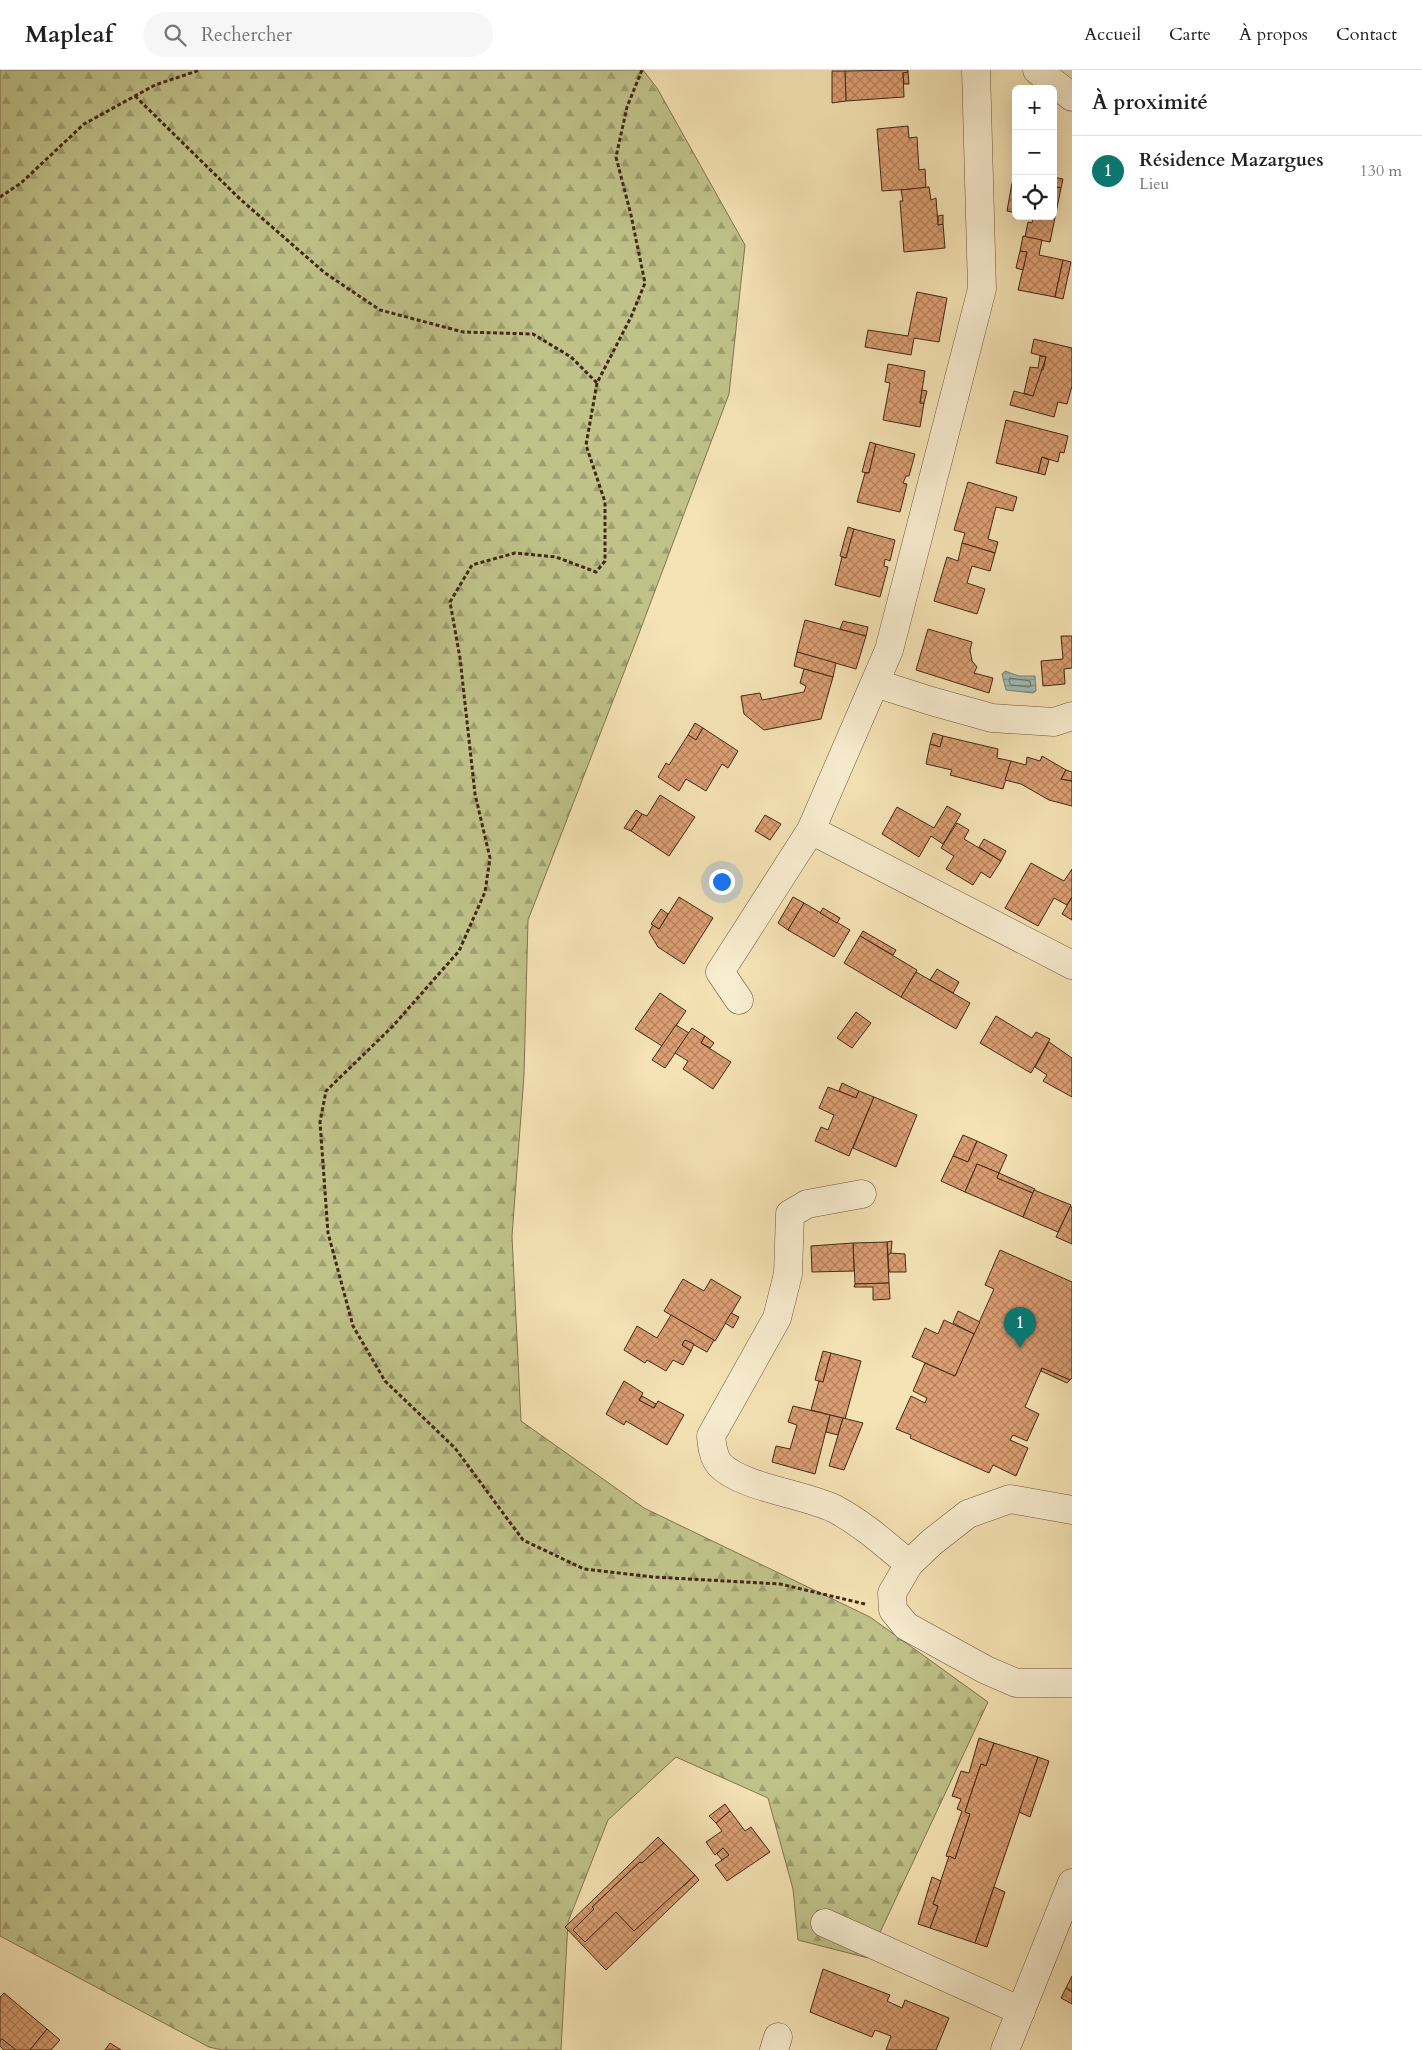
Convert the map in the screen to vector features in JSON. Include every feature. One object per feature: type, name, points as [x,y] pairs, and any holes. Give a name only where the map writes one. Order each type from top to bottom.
[{"type":"street","points":[[740,1000],[720,972],[811,830],[889,650],[982,289],[976,70]]},
{"type":"street","points":[[1037,70],[1072,97]]},
{"type":"street","points":[[875,683],[992,718],[1054,722],[1072,716]]},
{"type":"street","points":[[811,830],[1072,965]]},
{"type":"street","points":[[862,1194],[807,1204],[790,1214],[788,1274],[777,1318],[711,1436],[713,1452],[720,1464],[741,1478],[833,1508],[868,1528],[908,1564]]},
{"type":"street","points":[[1072,1510],[1010,1499],[968,1514],[932,1542],[908,1564],[892,1594],[893,1610],[906,1626],[986,1670],[1016,1683],[1059,1682],[1072,1671]]},
{"type":"street","points":[[1005,2050],[1072,1883]]},
{"type":"street","points":[[825,1923],[1020,2012]]},
{"type":"path","points":[[0,198],[21,183],[84,124],[155,85],[200,70]]},
{"type":"path","points":[[642,70],[627,107],[616,157],[631,215],[645,283],[631,317],[597,383],[586,445],[605,502],[605,561],[596,572],[556,557],[515,553],[472,565],[450,602],[460,658],[475,794],[490,858],[485,892],[459,950],[392,1027],[326,1091],[320,1122],[328,1233],[353,1326],[385,1381],[455,1448],[522,1540],[584,1569],[653,1577],[780,1584],[893,1610]]},
{"type":"path","points":[[135,96],[247,205],[325,273],[380,310],[463,332],[533,334],[571,357],[597,383]]},
{"type":"green space","points":[[0,70],[643,70],[657,88],[745,245],[729,394],[528,920],[524,1075],[512,1236],[521,1421],[644,1508],[870,1617],[988,1702],[868,1958],[798,1940],[793,1889],[768,1798],[676,1757],[608,1820],[568,1922],[561,2050],[222,2050],[209,2047],[0,1936]]},
{"type":"water","points":[[1005,671],[1019,676],[1035,676],[1036,691],[1033,693],[1006,690],[1002,674]]},
{"type":"building","points":[[908,70],[908,72],[903,73],[904,97],[846,101],[845,71]]},
{"type":"building","points":[[832,71],[845,71],[846,101],[832,103]]},
{"type":"building","points":[[908,72],[909,84],[904,84],[903,73]]},
{"type":"building","points":[[908,126],[909,138],[917,137],[919,170],[925,169],[926,188],[882,191],[877,129]]},
{"type":"building","points":[[1057,178],[1063,179],[1061,188],[1057,187]]},
{"type":"building","points":[[1012,183],[1012,212],[1007,211]]},
{"type":"building","points":[[929,187],[931,200],[936,198],[938,225],[943,224],[945,248],[904,252],[900,201],[903,201],[901,190]]},
{"type":"building","points":[[1057,187],[1061,188],[1057,208]]},
{"type":"building","points":[[943,215],[943,224],[938,225],[938,216]]},
{"type":"building","points":[[1032,220],[1054,220],[1050,242],[1025,237],[1028,222],[1032,223]]},
{"type":"building","points":[[1023,236],[1042,240],[1039,255],[1063,260],[1055,297],[1018,290],[1027,252],[1020,251]]},
{"type":"building","points":[[1020,251],[1027,252],[1023,270],[1016,268]]},
{"type":"building","points":[[1063,260],[1071,262],[1063,299],[1055,297]]},
{"type":"building","points":[[917,292],[947,298],[939,342],[914,338],[911,355],[865,347],[868,330],[908,336]]},
{"type":"building","points":[[1034,339],[1072,348],[1072,386],[1067,404],[1058,402],[1054,417],[1010,405],[1014,391],[1033,396],[1040,370],[1043,370],[1046,357],[1031,353]]},
{"type":"building","points":[[1040,356],[1046,357],[1033,396],[1024,393],[1030,367],[1038,368]]},
{"type":"building","points":[[888,364],[925,371],[920,403],[924,403],[920,427],[883,420],[890,383],[885,382]]},
{"type":"building","points":[[922,390],[927,391],[924,403],[920,403]]},
{"type":"building","points":[[1006,420],[1068,436],[1064,453],[1060,452],[1058,462],[1042,457],[1038,473],[996,463]]},
{"type":"building","points":[[870,442],[876,444],[869,473],[862,472]]},
{"type":"building","points":[[876,444],[915,454],[909,476],[906,476],[903,483],[907,484],[900,512],[857,502],[865,473],[869,473]]},
{"type":"building","points":[[1042,457],[1049,460],[1045,475],[1038,473]]},
{"type":"building","points":[[968,482],[1017,497],[1013,511],[996,507],[988,539],[998,542],[995,553],[962,543],[965,533],[954,530]]},
{"type":"building","points":[[848,527],[854,529],[846,558],[840,556]]},
{"type":"building","points":[[854,529],[895,540],[890,561],[885,559],[884,566],[888,567],[880,597],[835,585],[842,557],[846,558]]},
{"type":"building","points":[[962,543],[995,553],[990,571],[972,566],[967,583],[985,589],[977,614],[934,601],[947,557],[958,561]]},
{"type":"building","points":[[805,620],[866,636],[856,669],[797,652]]},
{"type":"building","points":[[843,621],[868,627],[866,636],[840,629]]},
{"type":"building","points":[[928,629],[972,642],[970,650],[972,661],[977,667],[974,673],[993,678],[989,693],[916,670]]},
{"type":"building","points":[[1061,636],[1072,636],[1072,668],[1064,669],[1065,684],[1043,686],[1041,661],[1063,659]]},
{"type":"building","points":[[797,652],[836,663],[833,677],[794,666]]},
{"type":"building","points":[[804,669],[833,677],[821,719],[764,730],[744,714],[741,696],[760,693],[762,700],[804,692],[806,686],[800,683]]},
{"type":"building","points":[[695,723],[703,728],[696,740],[688,735]]},
{"type":"building","points":[[703,728],[738,751],[728,768],[722,764],[706,791],[686,779],[679,791],[658,777],[666,763],[669,765],[688,735],[696,740]]},
{"type":"building","points":[[933,733],[943,736],[940,747],[930,744]]},
{"type":"building","points":[[943,736],[998,749],[997,758],[1011,761],[1003,789],[950,775],[952,770],[926,764],[930,744],[940,747]]},
{"type":"building","points":[[1042,756],[1066,770],[1061,779],[1072,781],[1072,806],[1049,800],[1021,784],[1005,780],[1011,761],[1026,765],[1027,757],[1040,761]]},
{"type":"building","points":[[1066,770],[1072,772],[1072,781],[1061,779]]},
{"type":"building","points":[[660,795],[695,817],[669,856],[631,831],[642,814],[647,816]]},
{"type":"building","points":[[947,806],[961,814],[943,844],[931,836],[919,857],[882,834],[897,807],[934,828]]},
{"type":"building","points":[[636,810],[642,814],[631,831],[624,828]]},
{"type":"building","points":[[765,815],[781,824],[770,840],[755,831]]},
{"type":"building","points":[[957,823],[969,830],[964,839],[1001,861],[990,878],[981,872],[973,885],[946,869],[954,856],[941,848]]},
{"type":"building","points":[[984,839],[1006,851],[1001,861],[979,847]]},
{"type":"building","points":[[1031,863],[1064,881],[1072,869],[1072,897],[1067,905],[1054,898],[1038,926],[1005,908]]},
{"type":"building","points":[[679,897],[713,918],[684,964],[658,947],[649,932],[653,925],[659,929]]},
{"type":"building","points":[[793,897],[804,903],[788,930],[778,923]]},
{"type":"building","points":[[1072,897],[1072,920],[1062,914]]},
{"type":"building","points":[[804,903],[850,930],[834,957],[788,930]]},
{"type":"building","points":[[823,908],[840,918],[837,923],[820,913]]},
{"type":"building","points":[[661,909],[668,914],[659,929],[651,924]]},
{"type":"building","points":[[863,931],[896,950],[893,955],[860,936]]},
{"type":"building","points":[[860,936],[917,970],[901,997],[844,963]]},
{"type":"building","points":[[937,969],[959,982],[953,993],[930,980]]},
{"type":"building","points":[[916,972],[970,1003],[956,1029],[901,997]]},
{"type":"building","points":[[660,993],[686,1011],[662,1046],[635,1029]]},
{"type":"building","points":[[856,1012],[871,1023],[852,1048],[837,1038]]},
{"type":"building","points":[[996,1016],[1032,1038],[1036,1032],[1050,1039],[1031,1073],[980,1043]]},
{"type":"building","points":[[676,1025],[689,1033],[665,1068],[652,1060]]},
{"type":"building","points":[[692,1028],[705,1036],[701,1043],[731,1062],[713,1089],[683,1069],[688,1061],[675,1053]]},
{"type":"building","points":[[705,1036],[714,1043],[710,1048],[701,1043]]},
{"type":"building","points":[[1049,1042],[1072,1058],[1072,1097],[1043,1081],[1047,1075],[1035,1067]]},
{"type":"building","points":[[842,1083],[859,1091],[856,1098],[839,1091]]},
{"type":"building","points":[[828,1087],[856,1098],[859,1091],[874,1097],[849,1156],[815,1141],[821,1127],[828,1130],[834,1115],[819,1108]]},
{"type":"building","points":[[874,1097],[917,1115],[896,1167],[853,1148]]},
{"type":"building","points":[[963,1135],[977,1141],[968,1162],[953,1156]]},
{"type":"building","points":[[977,1141],[1007,1155],[999,1173],[977,1164],[965,1192],[941,1181],[953,1156],[968,1162]]},
{"type":"building","points":[[977,1164],[999,1173],[997,1178],[1033,1193],[1023,1217],[965,1192]]},
{"type":"building","points":[[999,1173],[1035,1189],[1033,1193],[997,1178]]},
{"type":"building","points":[[1034,1190],[1071,1205],[1058,1232],[1023,1217]]},
{"type":"building","points":[[1070,1207],[1072,1207],[1072,1244],[1056,1237]]},
{"type":"building","points":[[892,1241],[891,1253],[888,1255],[887,1242]]},
{"type":"building","points":[[887,1242],[889,1283],[855,1284],[853,1243]]},
{"type":"building","points":[[853,1243],[854,1271],[812,1272],[811,1246]]},
{"type":"building","points":[[1000,1250],[1072,1282],[1072,1378],[1070,1380],[1042,1368],[1025,1407],[1039,1414],[1027,1441],[1013,1435],[1010,1440],[1028,1448],[1016,1476],[993,1465],[989,1473],[910,1438],[911,1435],[896,1429],[911,1396],[925,1403],[927,1398],[913,1391],[925,1363],[955,1376],[994,1289],[985,1285]]},
{"type":"building","points":[[891,1253],[905,1254],[906,1272],[889,1272],[888,1255]]},
{"type":"building","points":[[683,1279],[704,1291],[711,1279],[741,1297],[715,1341],[664,1311]]},
{"type":"building","points":[[889,1283],[890,1299],[873,1300],[873,1287],[854,1287],[855,1284]]},
{"type":"building","points":[[958,1311],[980,1322],[974,1334],[953,1323]]},
{"type":"building","points":[[731,1313],[739,1317],[733,1328],[725,1323]]},
{"type":"building","points":[[671,1315],[714,1340],[707,1352],[685,1340],[682,1345],[691,1351],[683,1365],[673,1360],[666,1371],[647,1360],[645,1363],[624,1350],[637,1326],[657,1338]]},
{"type":"building","points":[[944,1320],[974,1334],[955,1376],[912,1357],[925,1328],[938,1334]]},
{"type":"building","points":[[685,1340],[694,1344],[691,1351],[682,1345]]},
{"type":"building","points":[[823,1351],[831,1353],[823,1382],[815,1380]]},
{"type":"building","points":[[831,1353],[861,1361],[845,1419],[811,1410],[819,1381],[823,1382]]},
{"type":"building","points":[[1042,1368],[1070,1380],[1067,1383],[1041,1371]]},
{"type":"building","points":[[624,1381],[643,1393],[639,1400],[654,1408],[658,1401],[684,1415],[667,1445],[626,1421],[624,1425],[606,1414]]},
{"type":"building","points":[[642,1396],[656,1404],[654,1408],[639,1400]]},
{"type":"building","points":[[793,1406],[830,1415],[815,1474],[772,1462],[776,1446],[790,1449],[797,1425],[788,1422]]},
{"type":"building","points":[[830,1415],[843,1418],[838,1435],[826,1432]]},
{"type":"building","points":[[843,1418],[863,1423],[844,1470],[829,1466]]},
{"type":"building","points":[[979,1738],[994,1743],[986,1766],[981,1764],[965,1812],[970,1814],[955,1859],[946,1856],[962,1811],[957,1809],[961,1799],[952,1796],[961,1771],[969,1773]]},
{"type":"building","points":[[994,1743],[1038,1757],[975,1943],[930,1928],[938,1906],[933,1904],[949,1856],[955,1859],[970,1814],[965,1812],[981,1764],[986,1766]]},
{"type":"building","points":[[1038,1757],[1049,1761],[1030,1817],[1019,1812]]},
{"type":"building","points":[[725,1804],[730,1811],[716,1823],[709,1816]]},
{"type":"building","points":[[730,1811],[745,1831],[751,1827],[770,1852],[727,1881],[715,1865],[729,1855],[723,1848],[715,1855],[706,1842],[722,1831],[716,1823]]},
{"type":"building","points":[[658,1837],[664,1843],[642,1863],[640,1862],[592,1907],[594,1909],[573,1930],[585,1942],[616,1912],[634,1931],[683,1884],[684,1886],[695,1875],[699,1880],[606,1970],[565,1927]]},
{"type":"building","points":[[664,1843],[695,1875],[634,1931],[616,1912],[585,1942],[573,1930],[594,1909],[592,1907],[640,1862],[642,1863]]},
{"type":"building","points":[[723,1848],[729,1855],[722,1860],[717,1854]]},
{"type":"building","points":[[932,1877],[941,1881],[933,1904],[938,1906],[930,1928],[918,1924]]},
{"type":"building","points":[[994,1887],[1005,1892],[987,1947],[975,1943]]},
{"type":"building","points":[[823,1969],[890,1995],[887,2001],[902,2008],[905,2000],[949,2018],[936,2050],[886,2050],[891,2036],[875,2030],[872,2037],[810,2012]]},
{"type":"building","points":[[1072,1976],[1072,1992],[1066,1988]]},
{"type":"building","points":[[1066,1988],[1072,1992],[1072,2004],[1061,1998]]},
{"type":"building","points":[[4,1993],[47,2029],[30,2050],[16,2050],[2,2039],[0,2041],[0,1997]]},
{"type":"building","points":[[47,2029],[60,2040],[51,2050],[30,2050]]},
{"type":"building","points":[[2,2039],[16,2050],[4,2050],[0,2046]]},
{"type":"building","points":[[110,2043],[121,2050],[105,2050]]},
{"type":"place","name":"Résidence Mazargues","points":[[1020,1348]]}]
